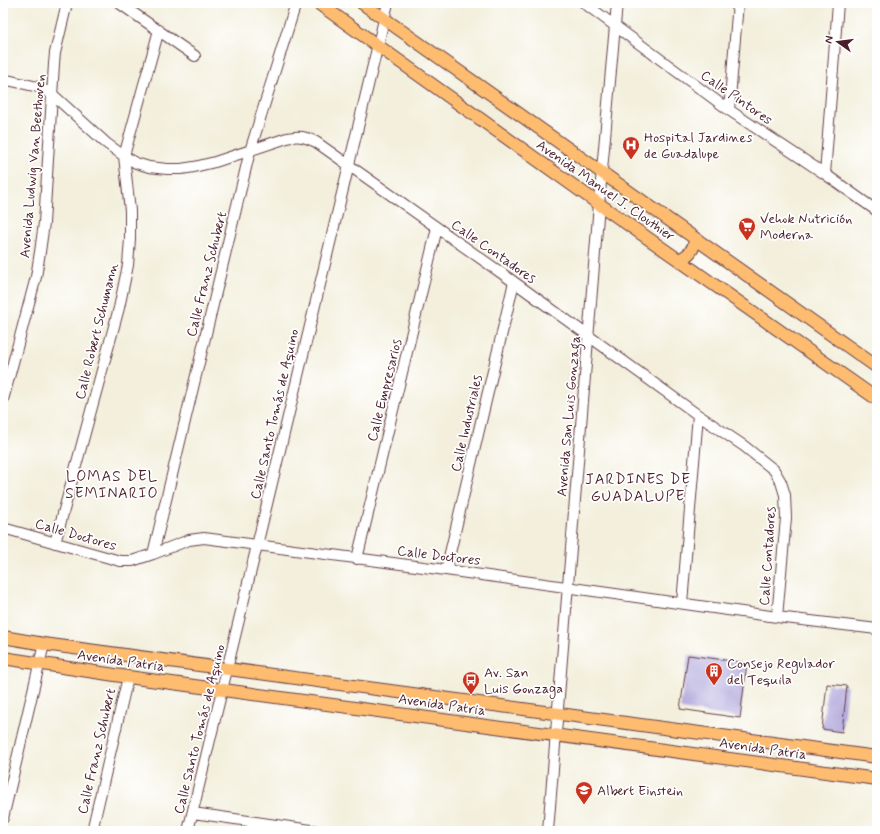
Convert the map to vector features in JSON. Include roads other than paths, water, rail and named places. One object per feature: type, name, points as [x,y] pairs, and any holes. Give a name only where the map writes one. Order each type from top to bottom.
[{"type":"main road","name":"Avenida Manuel J. Clouthier","points":[[318,3],[599,204],[877,399]]},
{"type":"main road","name":"Avenida Manuel J. Clouthier","points":[[362,3],[877,367]]},
{"type":"main road","points":[[679,260],[687,256],[692,250],[695,239]]},
{"type":"main road","name":"Avenida Patria","points":[[3,637],[44,644],[877,757]]},
{"type":"main road","name":"Avenida Patria","points":[[3,658],[128,677],[877,779]]},
{"type":"street","name":"Avenida Ludwig Van Beethoven","points":[[3,400],[36,277],[44,223],[56,53],[67,3]]},
{"type":"street","points":[[119,3],[195,56]]},
{"type":"street","name":"Calle Franz Schubert","points":[[153,554],[250,151],[296,3]]},
{"type":"street","name":"Calle Santo Tomás de Aquino","points":[[188,831],[388,3]]},
{"type":"street","name":"Calle Pintores","points":[[584,3],[729,110],[825,174],[877,211]]},
{"type":"street","name":"Avenida San Luis Gonzaga","points":[[548,831],[599,204],[617,3]]},
{"type":"street","points":[[729,110],[738,3]]},
{"type":"street","points":[[825,174],[838,3]]},
{"type":"street","name":"Calle Robert Schumann","points":[[55,543],[119,308],[128,265],[130,211],[124,156],[158,30]]},
{"type":"street","name":"Calle Contadores","points":[[3,79],[38,87],[52,94],[106,143],[136,163],[149,167],[167,170],[194,167],[215,162],[296,136],[305,137],[316,142],[514,282],[588,337],[744,446],[774,470],[781,482],[785,496],[786,518],[778,617]]},
{"type":"street","name":"Calle Empresarios","points":[[358,559],[437,228]]},
{"type":"street","name":"Calle Industriales","points":[[446,570],[514,282]]},
{"type":"street","points":[[682,603],[698,415]]},
{"type":"street","name":"Calle Doctores","points":[[3,528],[120,561],[132,561],[189,540],[204,538],[877,630]]},
{"type":"street","points":[[3,818],[44,644]]},
{"type":"street","name":"Calle Franz Schubert","points":[[92,831],[128,677]]},
{"type":"street","points":[[193,813],[248,826],[318,831]]},
{"type":"place","name":"Hospital Jardines de Guadalupe","points":[[631,160]]},
{"type":"place","name":"Vehok Nutrición Moderna","points":[[747,241]]},
{"type":"place","name":"Consejo Regulador del Tequila","points":[[714,686]]},
{"type":"place","name":"Av. San Luis Gonzaga","points":[[471,695]]},
{"type":"place","name":"Albert Einstein","points":[[584,805]]},
{"type":"district","name":"LOMAS DEL SEMINARIO","points":[[112,484]]},
{"type":"district","name":"JARDINES DE GUADALUPE","points":[[638,488]]}]
